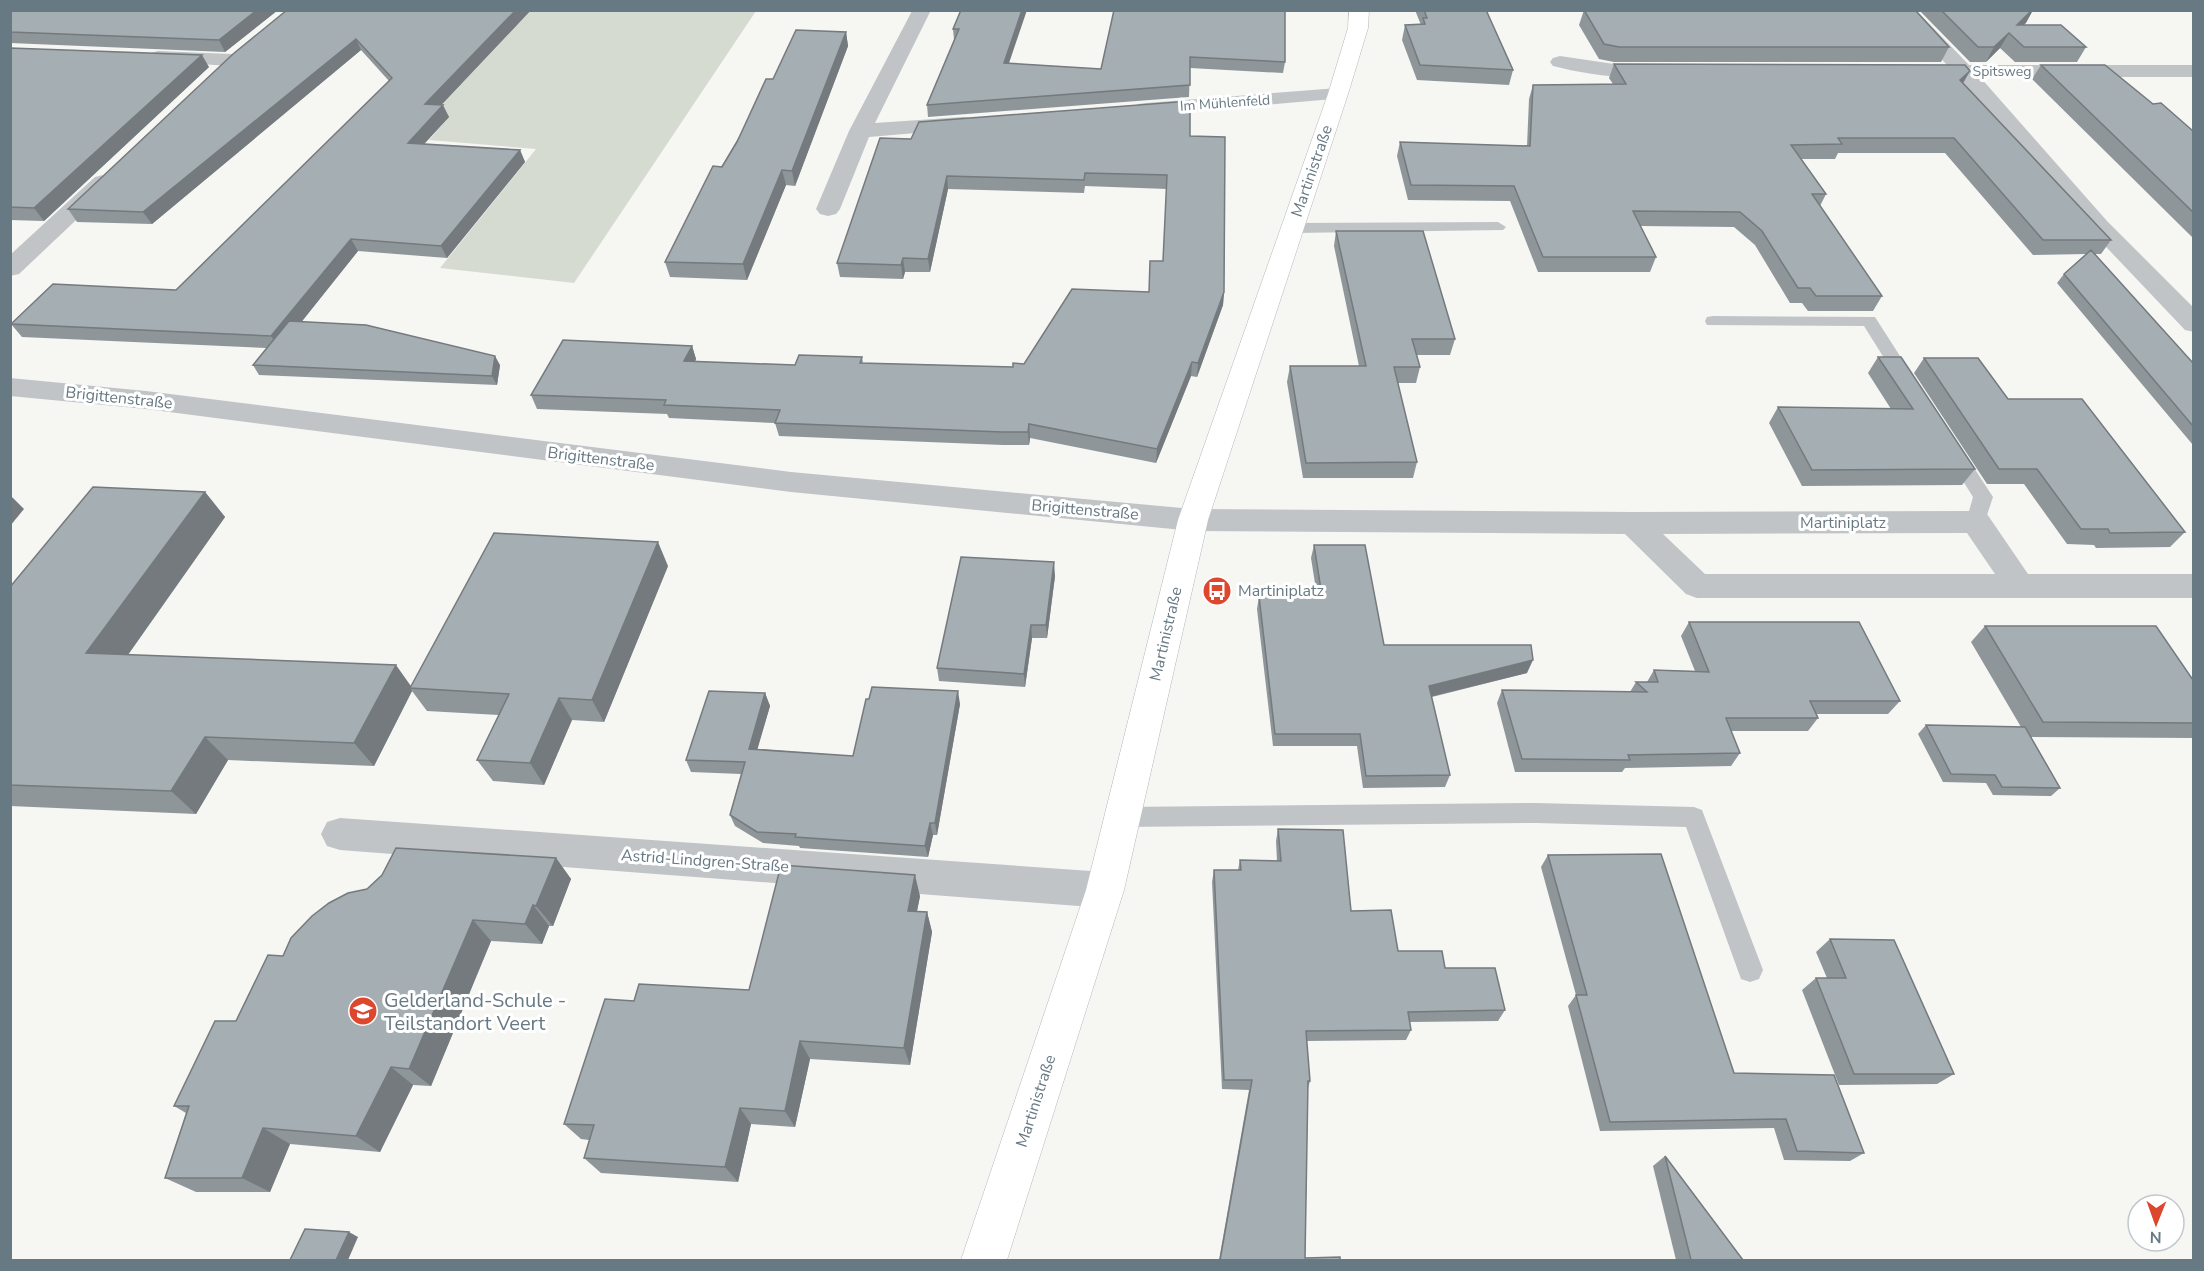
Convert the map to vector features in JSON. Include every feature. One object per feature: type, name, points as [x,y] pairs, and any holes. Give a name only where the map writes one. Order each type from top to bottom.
[{"type":"street","name":"Martinistraße","points":[[984,1260],[1105,890],[1193,520],[1338,94],[1358,28],[1359,10]]},
{"type":"street","points":[[1905,10],[1963,70],[2099,226],[2193,324]]},
{"type":"street","points":[[828,209],[860,131],[922,11]]},
{"type":"street","points":[[214,76],[249,46]]},
{"type":"street","points":[[138,56],[231,60]]},
{"type":"street","points":[[1560,62],[1614,70],[1672,70]]},
{"type":"street","name":"Spitsweg","points":[[1905,70],[2193,71]]},
{"type":"street","name":"Im Mühlenfeld","points":[[1122,111],[1338,94]]},
{"type":"street","points":[[860,131],[980,122]]},
{"type":"street","points":[[10,269],[121,165]]},
{"type":"street","name":"Brigittenstraße","points":[[10,387],[146,400],[790,482],[1193,520]]},
{"type":"street","name":"Martiniplatz","points":[[1193,520],[1633,523],[1976,522]]},
{"type":"street","points":[[1976,522],[2019,587]]},
{"type":"street","points":[[1633,523],[1697,586],[2193,586]]},
{"type":"street","name":"Astrid-Lindgren-Straße","points":[[340,834],[1105,890]]},
{"type":"lane","points":[[1293,228],[1498,227]]},
{"type":"lane","points":[[1713,321],[1869,321],[1920,399]]},
{"type":"lane","points":[[1945,438],[1983,497],[1976,522]]},
{"type":"lane","points":[[1123,817],[1536,813],[1694,817],[1750,970]]},
{"type":"shaded area","points":[[326,10],[756,11],[574,283],[440,268],[536,149],[429,140],[449,117],[431,116],[497,46]]},
{"type":"building","points":[[10,10],[257,10],[219,40],[10,32]]},
{"type":"building","points":[[287,10],[516,10],[425,104],[443,105],[408,143],[520,150],[441,246],[351,239],[271,336],[11,324],[53,284],[176,290],[392,78],[356,39],[143,212],[68,209],[233,54]]},
{"type":"building","points":[[961,10],[1022,10],[1004,63],[1101,69],[1114,10],[1285,10],[1285,62],[1190,57],[1190,85],[927,105],[959,29],[953,29]]},
{"type":"building","points":[[1424,10],[1486,10],[1513,70],[1420,65],[1405,25],[1425,24],[1423,18],[1427,18]]},
{"type":"building","points":[[1584,10],[1915,10],[1949,47],[1619,47],[1604,44]]},
{"type":"building","points":[[1941,10],[2032,10],[2017,25],[2061,25],[2086,47],[2024,47],[2009,33],[1994,47],[1978,47]]},
{"type":"building","points":[[796,30],[846,32],[792,171],[782,170],[743,264],[665,262],[713,166],[722,167],[737,142],[766,79],[773,79]]},
{"type":"building","points":[[10,48],[202,55],[34,208],[10,207]]},
{"type":"building","points":[[1614,64],[1965,65],[1970,71],[1960,80],[2111,240],[2043,240],[1954,138],[1838,138],[1842,144],[1791,145],[1826,194],[1812,194],[1882,296],[1816,296],[1810,288],[1798,288],[1762,231],[1740,212],[1633,211],[1656,257],[1543,257],[1514,186],[1411,185],[1400,142],[1530,146],[1533,85],[1626,84]]},
{"type":"building","points":[[2041,65],[2105,65],[2153,104],[2161,103],[2193,131],[2193,212]]},
{"type":"building","points":[[1190,101],[1190,136],[1225,137],[1224,292],[1198,363],[1192,362],[1157,449],[1029,424],[1028,432],[1002,432],[775,423],[780,410],[664,405],[666,400],[531,395],[563,340],[692,346],[684,361],[795,365],[799,355],[862,357],[860,363],[1013,367],[1013,363],[1024,364],[1072,289],[1149,292],[1150,261],[1163,261],[1167,175],[1085,173],[1084,180],[947,176],[928,259],[903,258],[901,265],[837,263],[880,138],[911,139],[919,122]]},
{"type":"building","points":[[1336,231],[1423,231],[1455,339],[1412,339],[1420,367],[1394,367],[1417,462],[1306,463],[1290,366],[1366,366]]},
{"type":"building","points":[[2091,250],[2193,363],[2193,426],[2064,274]]},
{"type":"building","points":[[289,321],[366,325],[495,356],[492,376],[253,365]]},
{"type":"building","points":[[1878,357],[1901,357],[1975,469],[1812,470],[1778,407],[1913,409]]},
{"type":"building","points":[[1924,358],[1978,358],[2008,399],[2082,399],[2185,532],[2110,533],[2108,529],[2081,529],[2037,469],[1999,469]]},
{"type":"building","points":[[93,487],[205,492],[86,653],[396,665],[354,743],[205,737],[171,791],[10,785],[10,587]]},
{"type":"building","points":[[494,533],[658,542],[592,700],[559,698],[530,763],[477,760],[509,694],[410,688]]},
{"type":"building","points":[[1314,545],[1365,545],[1384,645],[1531,645],[1533,660],[1429,686],[1450,775],[1366,776],[1360,734],[1275,734],[1259,596],[1322,596]]},
{"type":"building","points":[[961,557],[1054,562],[1046,625],[1031,625],[1024,674],[937,668]]},
{"type":"building","points":[[1689,622],[1859,622],[1900,701],[1810,701],[1818,718],[1726,718],[1740,753],[1628,755],[1630,760],[1522,759],[1502,690],[1647,692],[1636,682],[1658,682],[1654,670],[1709,672]]},
{"type":"building","points":[[1985,626],[2156,626],[2193,680],[2193,723],[2043,722]]},
{"type":"building","points":[[872,687],[958,691],[935,823],[930,823],[925,846],[795,837],[796,834],[757,832],[730,815],[745,762],[686,760],[709,691],[765,693],[749,749],[853,756],[866,699],[869,699]]},
{"type":"building","points":[[1926,725],[2025,727],[2060,788],[2002,787],[1995,775],[1951,774]]},
{"type":"building","points":[[1278,829],[1343,830],[1351,911],[1391,910],[1398,951],[1442,951],[1445,968],[1495,968],[1505,1010],[1408,1012],[1411,1030],[1306,1031],[1310,1081],[1308,1081],[1305,1258],[1340,1257],[1340,1260],[1220,1260],[1252,1080],[1224,1080],[1214,870],[1241,870],[1240,860],[1281,861]]},
{"type":"building","points":[[396,848],[556,858],[536,906],[533,905],[525,924],[473,920],[409,1069],[391,1067],[356,1136],[263,1128],[242,1178],[165,1178],[189,1106],[174,1106],[215,1021],[236,1021],[268,955],[283,956],[291,938],[312,916],[329,903],[348,893],[367,889],[382,875]]},
{"type":"building","points":[[1661,854],[1734,1073],[1834,1075],[1864,1153],[1797,1151],[1786,1119],[1610,1122],[1576,995],[1587,995],[1548,855]]},
{"type":"building","points":[[781,865],[915,875],[908,911],[927,912],[904,1048],[800,1041],[785,1111],[740,1108],[725,1167],[584,1158],[594,1125],[564,1124],[605,999],[634,1001],[639,984],[749,990]]},
{"type":"building","points":[[1830,939],[1894,940],[1954,1074],[1854,1074],[1816,978],[1846,978]]},
{"type":"building","points":[[1665,1156],[1743,1260],[1691,1260]]},
{"type":"building","points":[[305,1229],[349,1232],[336,1260],[290,1260]]},
{"type":"place","name":"Martiniplatz","points":[[1217,591]]},
{"type":"place","name":"Gelderland-Schule - Teilstandort Veert","points":[[363,1011]]}]
